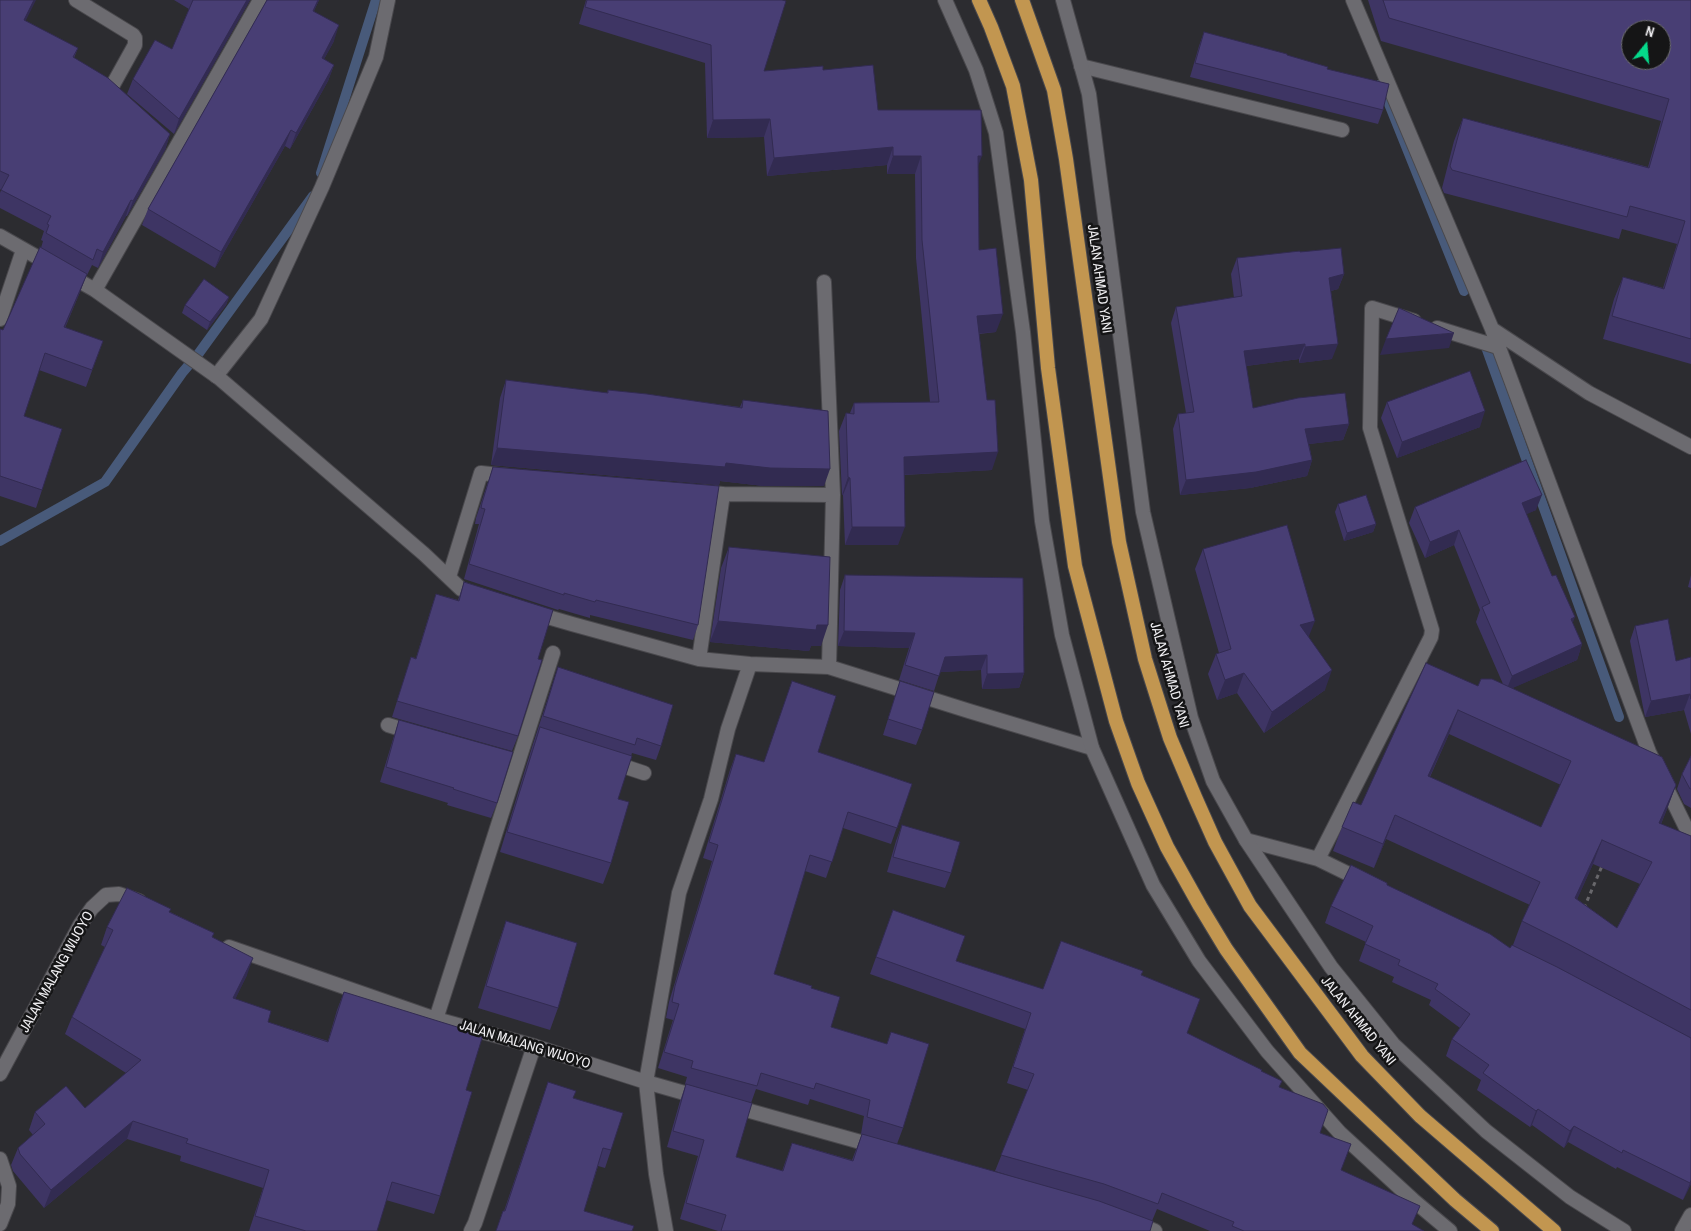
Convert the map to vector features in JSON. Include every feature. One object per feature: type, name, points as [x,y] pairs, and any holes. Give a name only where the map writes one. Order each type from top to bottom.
[{"type":"highway","points":[[979,0],[992,27],[1012,86],[1031,180],[1048,368],[1074,566],[1116,721],[1138,783],[1167,847],[1200,906],[1226,948],[1300,1053],[1455,1200],[1492,1231]]},
{"type":"highway","name":"JALAN AHMAD YANI","points":[[1022,0],[1054,90],[1066,159],[1119,542],[1145,659],[1170,738],[1195,797],[1215,842],[1250,906],[1362,1056],[1420,1116],[1554,1231]]},
{"type":"street","points":[[76,0],[135,38],[135,45],[110,90],[110,93],[125,105]]},
{"type":"street","points":[[95,290],[173,145],[260,0]]},
{"type":"street","points":[[218,377],[261,319],[322,187],[376,57],[388,0]]},
{"type":"street","points":[[945,0],[976,70],[996,133],[1023,332],[1042,522],[1062,635],[1092,748],[1153,885],[1199,961],[1267,1051],[1340,1133],[1450,1231]]},
{"type":"street","points":[[1063,0],[1089,94],[1143,512],[1191,718],[1213,781],[1246,840],[1331,967],[1393,1044],[1486,1131],[1570,1197],[1624,1231]]},
{"type":"street","points":[[1353,0],[1492,329],[1649,752],[1691,838]]},
{"type":"street","points":[[1081,66],[1342,130]]},
{"type":"street","points":[[0,236],[95,290],[185,352],[218,377],[447,574],[461,589],[488,598]]},
{"type":"street","points":[[0,319],[23,250]]},
{"type":"street","points":[[824,282],[833,495],[830,667]]},
{"type":"street","points":[[1318,860],[1431,637],[1432,630],[1370,428],[1372,308],[1498,346]]},
{"type":"street","points":[[1492,329],[1589,393],[1691,447]]},
{"type":"street","points":[[447,574],[480,473],[519,477]]},
{"type":"street","points":[[685,491],[724,494],[833,495]]},
{"type":"street","points":[[699,659],[724,494]]},
{"type":"street","points":[[526,610],[699,659],[750,664],[830,667],[1092,748]]},
{"type":"street","points":[[436,1019],[514,761],[531,738],[553,654]]},
{"type":"street","points":[[666,1231],[656,1174],[646,1082],[679,893],[711,799],[728,730],[750,664]]},
{"type":"street","points":[[388,725],[426,736]]},
{"type":"street","points":[[599,759],[644,773]]},
{"type":"street","points":[[1246,840],[1318,860],[1371,885]]},
{"type":"street","name":"JALAN MALANG WIJOYO","points":[[0,1074],[80,926],[92,908],[106,895],[119,894],[134,898],[151,907]]},
{"type":"street","name":"JALAN MALANG WIJOYO","points":[[218,942],[235,950],[436,1019],[534,1046],[646,1082],[885,1149]]},
{"type":"street","points":[[470,1231],[475,1223],[534,1046]]},
{"type":"street","points":[[0,1159],[9,1186],[8,1204],[0,1224]]},
{"type":"street","points":[[1682,1231],[1691,1215]]},
{"type":"street","points":[[1122,1218],[1155,1231]]},
{"type":"path","points":[[1581,915],[1604,863]]},
{"type":"building","points":[[0,0],[34,0],[24,20],[78,48],[73,57],[108,78],[170,134],[103,252],[97,249],[93,260],[46,233],[49,225],[47,224],[51,216],[1,190],[9,175],[0,171]]},
{"type":"building","points":[[193,0],[247,0],[179,119],[133,79],[155,40],[172,49]]},
{"type":"building","points":[[267,0],[318,0],[313,11],[339,25],[322,58],[334,65],[296,133],[291,130],[221,252],[148,209]]},
{"type":"building","points":[[587,0],[786,1],[764,71],[823,66],[823,70],[873,65],[878,110],[981,110],[982,156],[978,156],[979,250],[996,248],[1003,314],[977,316],[987,400],[995,400],[998,452],[904,457],[905,527],[852,527],[846,413],[854,414],[854,403],[939,402],[922,240],[921,156],[893,156],[893,147],[774,158],[770,119],[713,120],[711,45],[585,7]]},
{"type":"building","points":[[1383,0],[1691,0],[1691,339],[1612,316],[1623,277],[1664,289],[1685,221],[1630,206],[1627,217],[1452,170],[1450,166],[1463,118],[1649,168],[1669,99],[1389,18]]},
{"type":"building","points":[[1204,32],[1287,54],[1328,67],[1327,69],[1389,84],[1383,110],[1195,63]]},
{"type":"building","points":[[40,247],[87,274],[64,327],[103,341],[92,370],[45,353],[24,416],[62,429],[42,490],[0,476],[0,329],[3,330]]},
{"type":"building","points":[[1341,248],[1344,274],[1329,278],[1338,344],[1305,347],[1305,344],[1244,351],[1253,408],[1298,398],[1345,393],[1349,424],[1305,429],[1312,460],[1256,472],[1186,480],[1178,414],[1194,412],[1176,307],[1242,296],[1237,258]]},
{"type":"building","points":[[204,279],[229,297],[210,322],[185,305]]},
{"type":"building","points":[[1399,308],[1454,333],[1386,339]]},
{"type":"building","points":[[1470,371],[1485,411],[1402,442],[1387,402]]},
{"type":"building","points":[[506,380],[608,393],[608,390],[647,394],[742,408],[743,400],[828,411],[830,469],[770,468],[726,463],[725,467],[497,448]]},
{"type":"building","points":[[1526,460],[1542,495],[1522,503],[1552,576],[1556,575],[1575,617],[1571,619],[1582,644],[1512,676],[1482,607],[1490,603],[1459,530],[1430,542],[1415,507]]},
{"type":"building","points":[[493,467],[719,486],[698,625],[596,600],[595,602],[564,593],[564,595],[469,564],[485,509],[481,508]]},
{"type":"building","points":[[1366,495],[1376,524],[1347,533],[1338,504]]},
{"type":"building","points":[[1287,525],[1315,621],[1300,625],[1332,670],[1272,712],[1244,673],[1225,680],[1216,654],[1231,649],[1203,549]]},
{"type":"building","points":[[729,547],[830,557],[828,625],[817,625],[816,630],[718,621]]},
{"type":"building","points":[[845,575],[1023,578],[1024,673],[987,674],[987,655],[945,657],[939,676],[905,665],[915,633],[844,631]]},
{"type":"building","points":[[464,582],[553,610],[538,659],[542,660],[518,736],[397,701],[411,657],[416,659],[436,594],[459,601]]},
{"type":"building","points":[[1668,619],[1676,661],[1691,657],[1691,699],[1690,694],[1651,701],[1635,626]]},
{"type":"building","points":[[1426,663],[1478,686],[1481,679],[1492,679],[1662,757],[1676,785],[1659,823],[1691,836],[1691,1010],[1522,921],[1540,882],[1395,815],[1383,844],[1342,827],[1353,802],[1361,805]],"holes":[[[1458,710],[1571,761],[1541,827],[1428,776]],[[1602,840],[1652,862],[1617,928],[1575,898]]]},
{"type":"building","points":[[558,667],[673,705],[661,746],[637,738],[635,745],[543,716]]},
{"type":"building","points":[[792,681],[836,696],[818,752],[912,784],[897,828],[848,812],[832,862],[810,855],[774,974],[840,997],[831,1027],[887,1044],[891,1032],[929,1044],[903,1128],[867,1117],[870,1100],[816,1083],[814,1089],[761,1073],[757,1086],[691,1068],[693,1061],[664,1052],[679,1004],[672,1002],[675,986],[718,845],[709,842],[736,754],[764,762]]},
{"type":"building","points":[[900,681],[934,692],[922,730],[888,719]]},
{"type":"building","points":[[399,720],[513,752],[497,803],[386,767]]},
{"type":"building","points":[[540,727],[632,756],[618,799],[629,802],[611,863],[507,832]]},
{"type":"building","points":[[1691,756],[1691,789],[1690,789],[1682,774]]},
{"type":"building","points":[[902,825],[960,842],[951,873],[893,857]]},
{"type":"building","points":[[1351,865],[1387,883],[1387,885],[1490,934],[1510,948],[1512,945],[1557,967],[1691,1038],[1690,1183],[1623,1150],[1622,1153],[1574,1126],[1570,1131],[1538,1109],[1536,1111],[1483,1073],[1489,1065],[1452,1039],[1470,1014],[1435,989],[1438,984],[1398,965],[1400,960],[1365,944],[1373,926],[1331,906]]},
{"type":"building","points":[[127,888],[171,909],[169,912],[214,933],[212,937],[253,958],[233,998],[271,1011],[268,1022],[328,1042],[344,992],[483,1035],[466,1090],[472,1092],[440,1196],[392,1182],[377,1231],[306,1231],[255,1216],[269,1170],[186,1143],[188,1139],[133,1121],[51,1190],[20,1154],[18,1148],[45,1124],[35,1112],[66,1086],[85,1108],[141,1060],[72,1017],[113,930],[107,927]]},
{"type":"building","points":[[893,910],[965,936],[956,961],[1043,989],[1061,941],[1143,971],[1141,975],[1200,999],[1187,1033],[1282,1081],[1279,1087],[1323,1104],[1328,1110],[1320,1133],[1351,1144],[1341,1170],[1420,1206],[1412,1224],[1424,1231],[1244,1231],[1232,1226],[1234,1222],[1162,1193],[1158,1204],[1104,1184],[1001,1155],[1034,1074],[1013,1067],[1031,1013],[876,957]]},
{"type":"building","points":[[506,921],[577,943],[558,1008],[486,986]]},
{"type":"building","points":[[548,1082],[576,1091],[573,1098],[623,1113],[611,1150],[603,1148],[584,1211],[634,1226],[632,1231],[496,1231],[503,1211],[505,1211]]},
{"type":"building","points":[[686,1084],[752,1103],[736,1157],[783,1171],[792,1143],[853,1161],[862,1134],[1099,1201],[1153,1221],[1150,1231],[721,1231],[726,1215],[686,1203],[704,1140],[673,1131]]},
{"type":"waterway","points":[[321,173],[376,0]]},
{"type":"waterway","points":[[1381,84],[1464,291]]},
{"type":"waterway","points":[[0,541],[105,482],[182,373],[199,353],[313,196]]},
{"type":"waterway","points":[[1486,347],[1619,717]]}]
